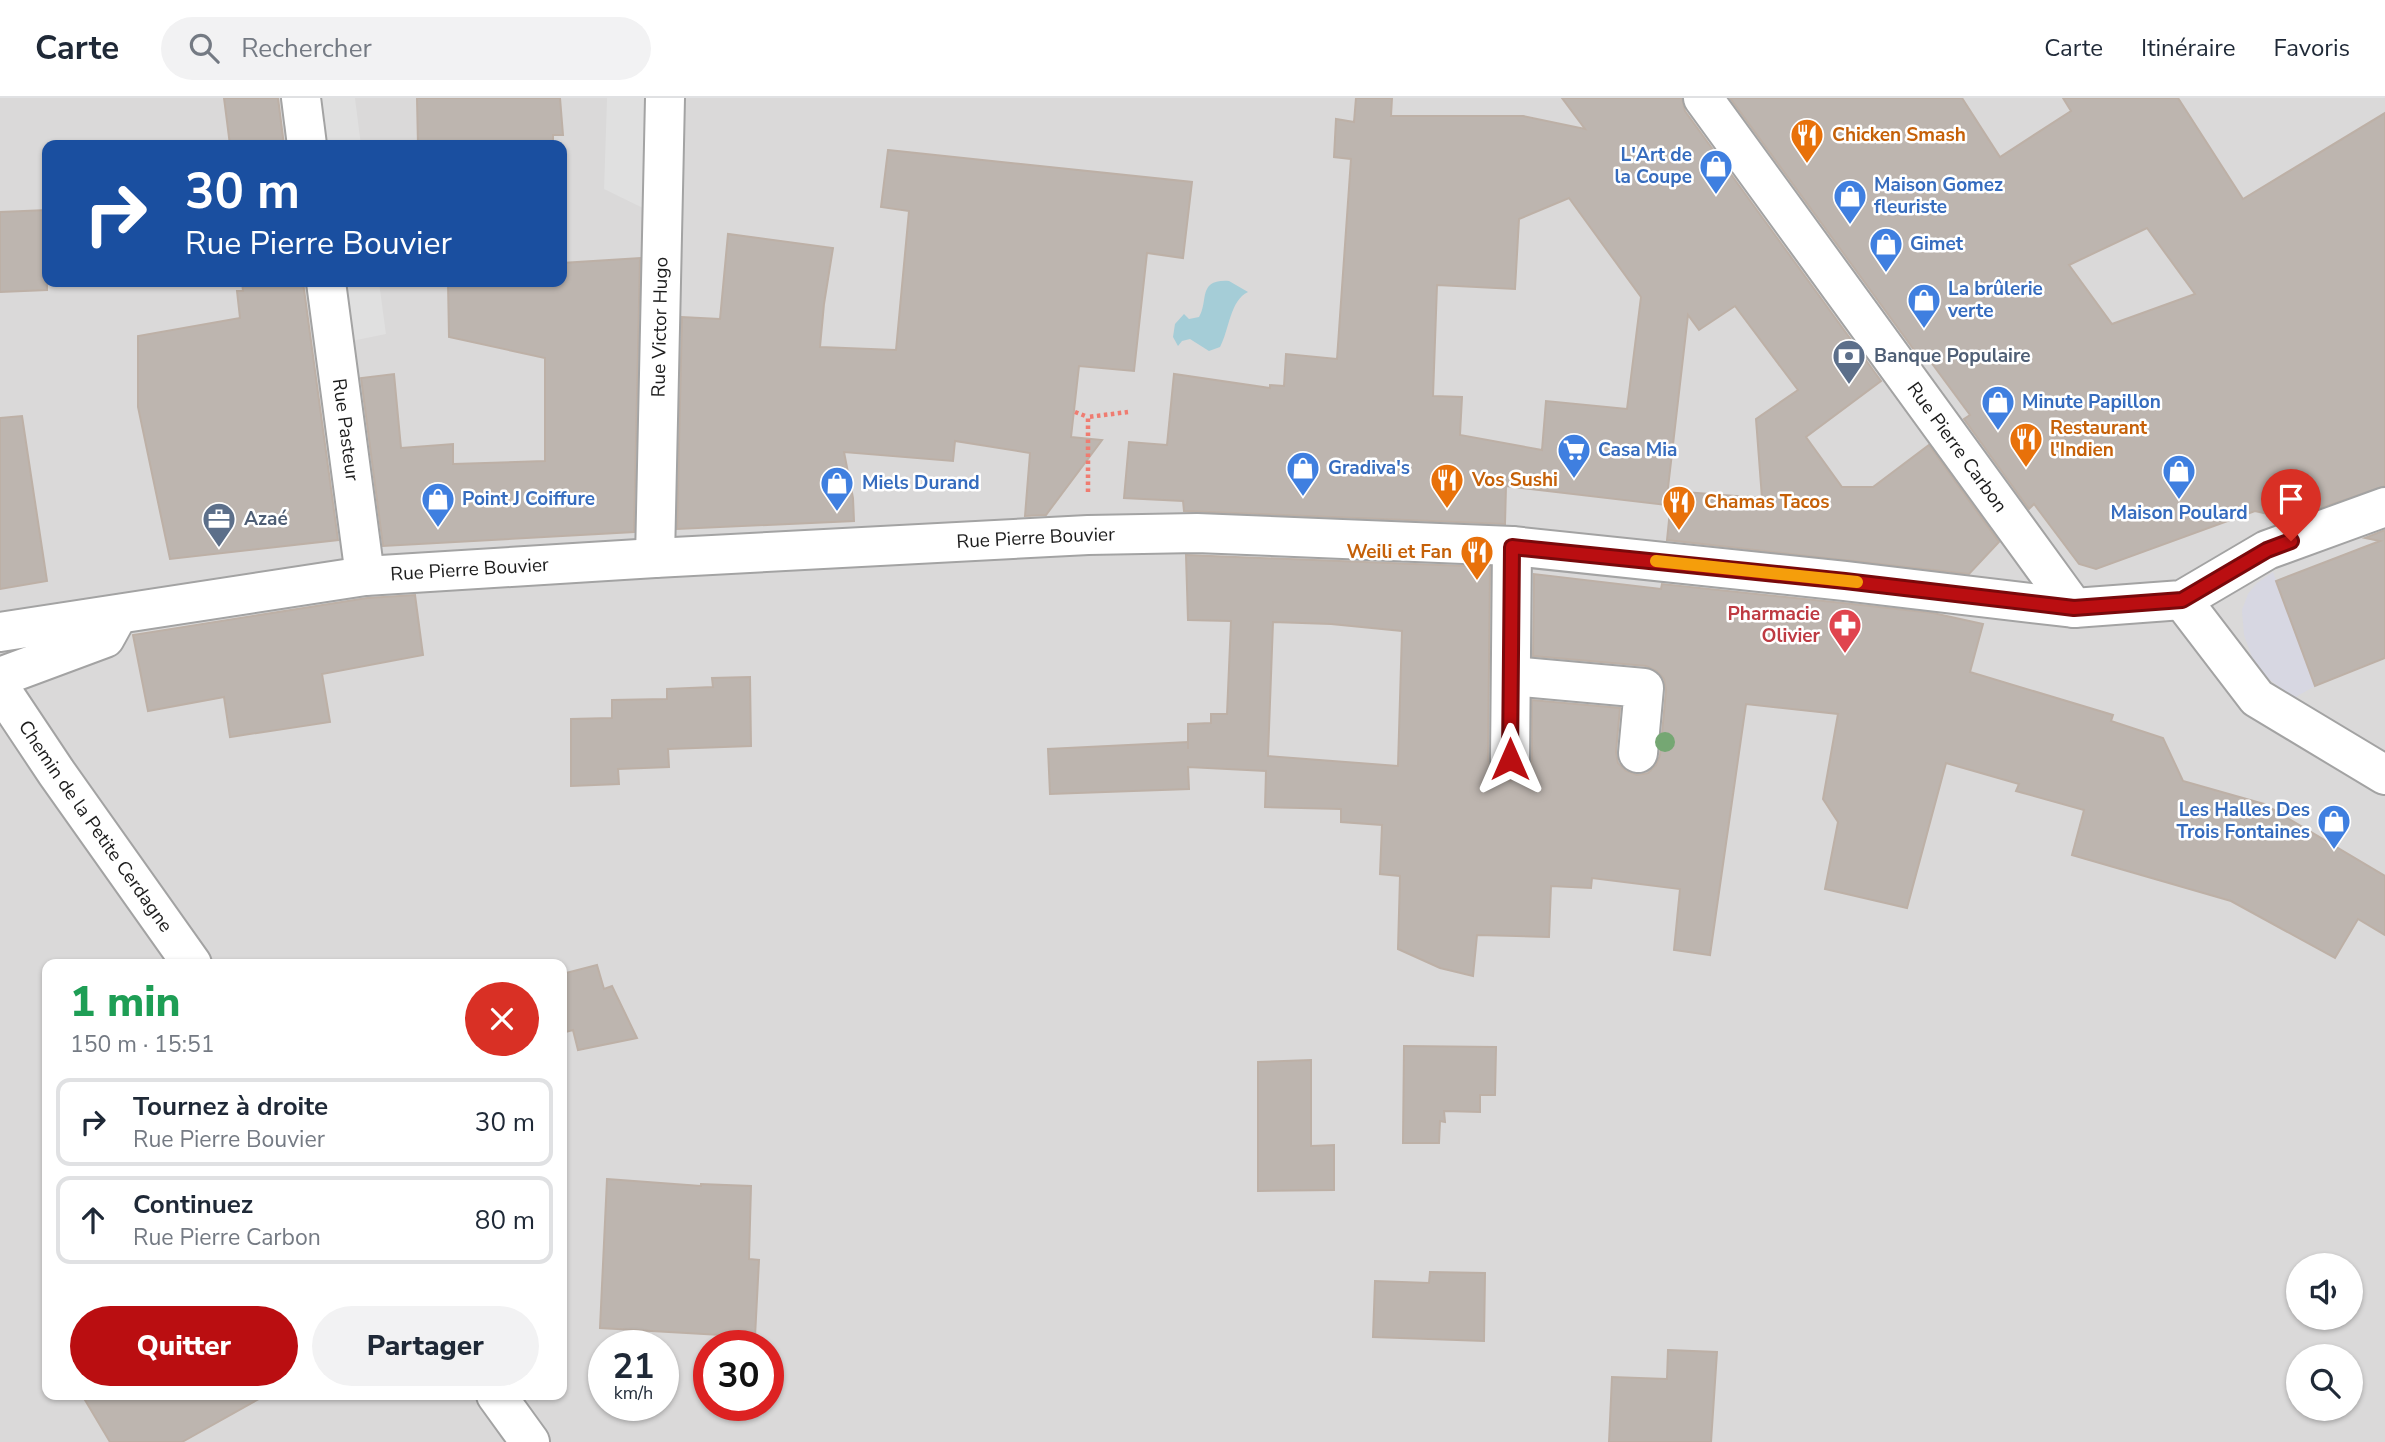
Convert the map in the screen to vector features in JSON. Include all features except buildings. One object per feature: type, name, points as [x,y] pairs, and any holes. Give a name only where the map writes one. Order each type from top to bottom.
[{"type":"street","points":[[301,98],[306,140]]},
{"type":"street","name":"Rue Victor Hugo","points":[[655,558],[665,98]]},
{"type":"street","name":"Rue Pierre Carbon","points":[[1703,98],[2074,608]]},
{"type":"street","name":"Rue Pasteur","points":[[327,287],[365,576]]},
{"type":"street","points":[[2074,608],[2182,600],[2267,550],[2385,507]]},
{"type":"street","name":"Rue Pierre Bouvier","points":[[0,632],[365,576],[1088,535],[1197,533],[1512,547],[1845,581],[2074,608]]},
{"type":"street","points":[[1510,759],[1512,547]]},
{"type":"street","points":[[2182,600],[2257,698],[2385,775]]},
{"type":"street","points":[[0,677],[105,638],[118,614]]},
{"type":"street","points":[[1511,676],[1644,688],[1638,753]]},
{"type":"street","name":"Chemin de la Petite Cerdagne","points":[[0,688],[188,959]]},
{"type":"street","points":[[500,1400],[530,1442]]},
{"type":"path","points":[[1075,412],[1088,417],[1128,412]]},
{"type":"path","points":[[1088,417],[1088,535]]},
{"type":"shaded area","points":[[0,98],[2385,98],[2385,1442],[0,1442]]},
{"type":"shaded area","points":[[319,98],[355,98],[360,140],[323,140]]},
{"type":"shaded area","points":[[607,98],[644,98],[645,209],[604,189]]},
{"type":"shaded area","points":[[341,287],[380,287],[386,334],[347,342]]},
{"type":"shaded area","points":[[2273,572],[2315,686],[2294,698],[2265,676],[2252,657],[2244,635],[2242,610],[2248,594],[2257,583]]},
{"type":"water","points":[[1219,281],[1229,281],[1248,292],[1237,302],[1220,347],[1209,351],[1190,339],[1182,341],[1178,346],[1173,337],[1175,324],[1184,314],[1189,319],[1199,317],[1208,287]]},
{"type":"slow traffic","points":[[1656,561],[1857,582]]},
{"type":"place","name":"Chicken Smash","points":[[1807,165]]},
{"type":"place","name":"L'Art de la Coupe","points":[[1716,196]]},
{"type":"place","name":"Maison Gomez fleuriste","points":[[1850,226]]},
{"type":"place","name":"Gimet","points":[[1886,274]]},
{"type":"place","name":"La brûlerie verte","points":[[1924,330]]},
{"type":"place","name":"Banque Populaire","points":[[1849,386]]},
{"type":"place","name":"Minute Papillon","points":[[1998,432]]},
{"type":"place","name":"Restaurant l'Indien","points":[[2026,469]]},
{"type":"place","name":"Casa Mia","points":[[1574,480]]},
{"type":"place","name":"Gradiva's","points":[[1303,498]]},
{"type":"place","name":"Maison Poulard","points":[[2179,501]]},
{"type":"place","name":"Vos Sushi","points":[[1447,510]]},
{"type":"place","name":"Miels Durand","points":[[837,513]]},
{"type":"place","name":"Point J Coiffure","points":[[438,529]]},
{"type":"place","name":"Chamas Tacos","points":[[1679,532]]},
{"type":"place","name":"Azaé","points":[[219,549]]},
{"type":"place","name":"Weili et Fan","points":[[1477,582]]},
{"type":"place","name":"Pharmacie Olivier","points":[[1845,655]]},
{"type":"place","name":"Les Halles Des Trois Fontaines","points":[[2334,851]]},
{"type":"route","points":[[1510,759],[1512,547],[1845,581],[2074,608],[2182,600],[2267,550],[2291,541]]}]
